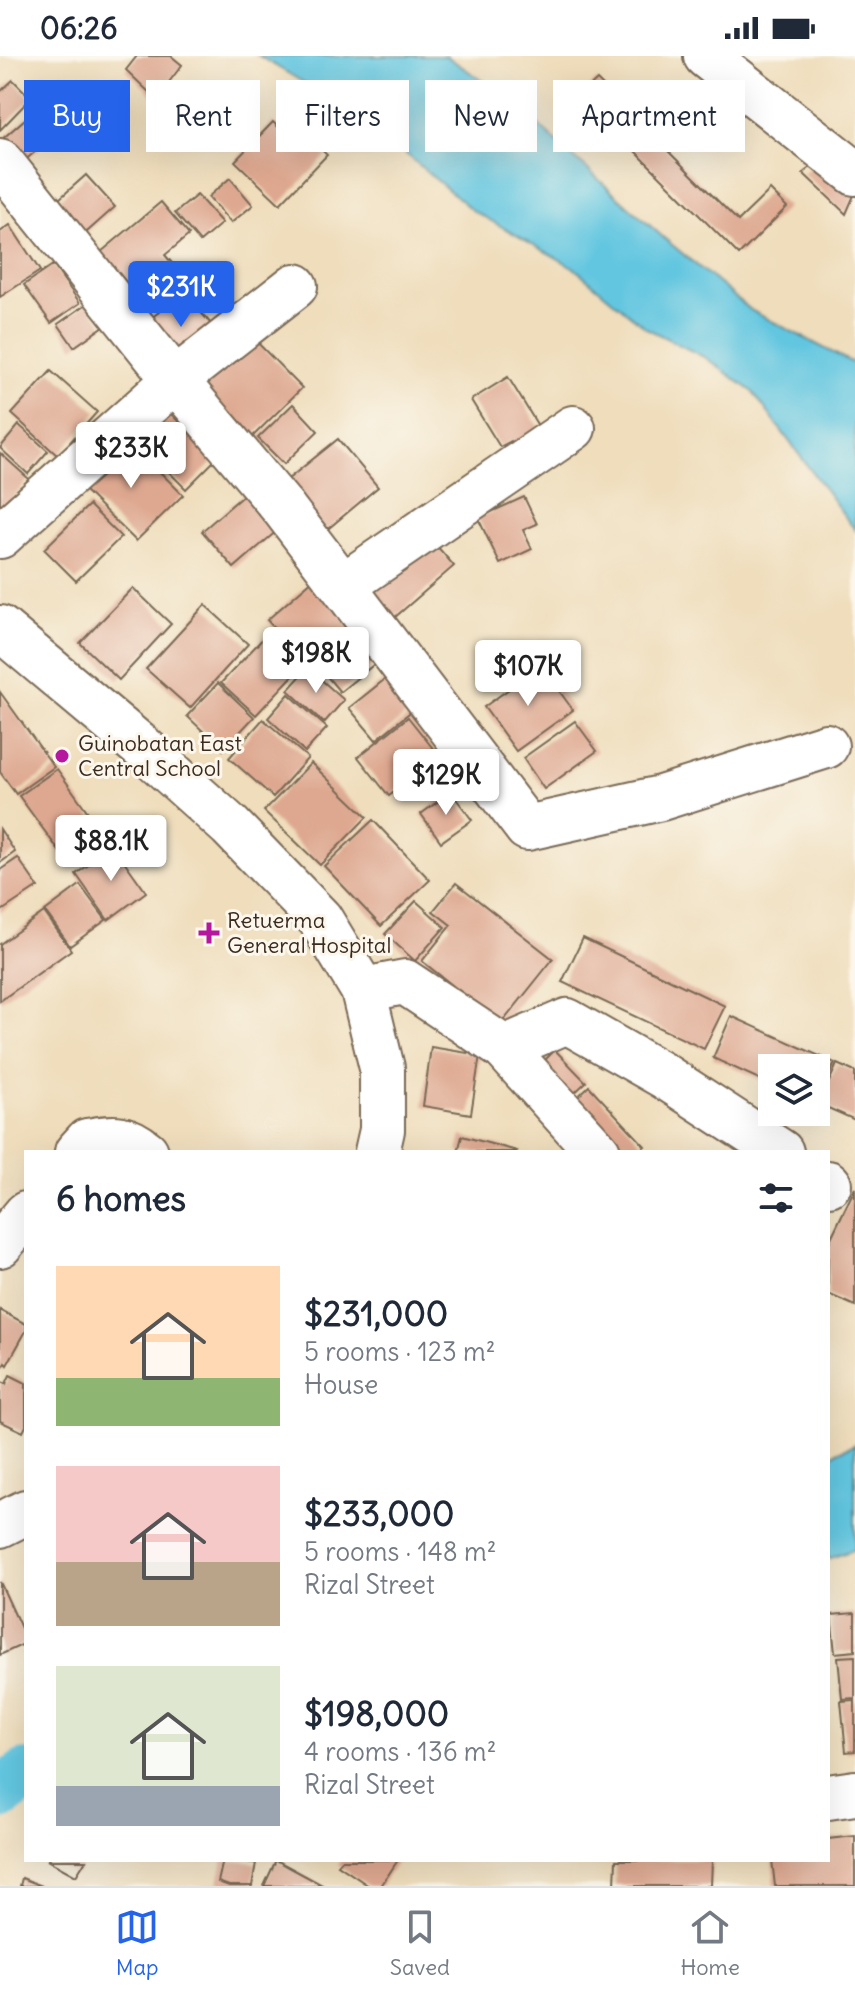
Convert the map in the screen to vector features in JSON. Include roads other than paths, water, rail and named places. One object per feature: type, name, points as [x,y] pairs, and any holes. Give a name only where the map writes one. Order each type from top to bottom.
[{"type":"street","points":[[725,62],[855,173]]},
{"type":"street","points":[[0,161],[175,380],[284,509],[527,828],[661,798],[826,746]]},
{"type":"street","points":[[0,536],[175,380],[295,286]]},
{"type":"street","points":[[344,585],[573,428]]},
{"type":"street","points":[[1,630],[143,748],[230,826],[320,919],[363,990],[382,1068],[382,1130],[377,1150]]},
{"type":"street","points":[[363,990],[405,982],[504,1048],[596,1150]]},
{"type":"street","points":[[504,1048],[567,1021],[664,1076],[778,1150]]},
{"type":"street","points":[[79,1150],[87,1141],[115,1136],[134,1141],[144,1150]]},
{"type":"street","points":[[0,1245],[24,1216]]},
{"type":"street","points":[[0,1525],[24,1513]]},
{"type":"street","points":[[830,1797],[855,1793]]},
{"type":"water","points":[[259,56],[446,56],[482,80],[425,80],[425,152],[537,152],[537,124],[553,138],[553,152],[568,152],[665,239],[752,311],[855,364],[855,530],[752,391],[706,358],[646,328],[573,267],[472,210],[404,152],[409,152],[409,80],[299,80]]},
{"type":"water","points":[[855,1444],[855,1549],[830,1558],[830,1455]]},
{"type":"waterway","points":[[0,1794],[24,1776]]},
{"type":"place","name":"Guinobatan East Central School","points":[[62,756]]},
{"type":"place","name":"Retuerma General Hospital","points":[[209,933]]}]
